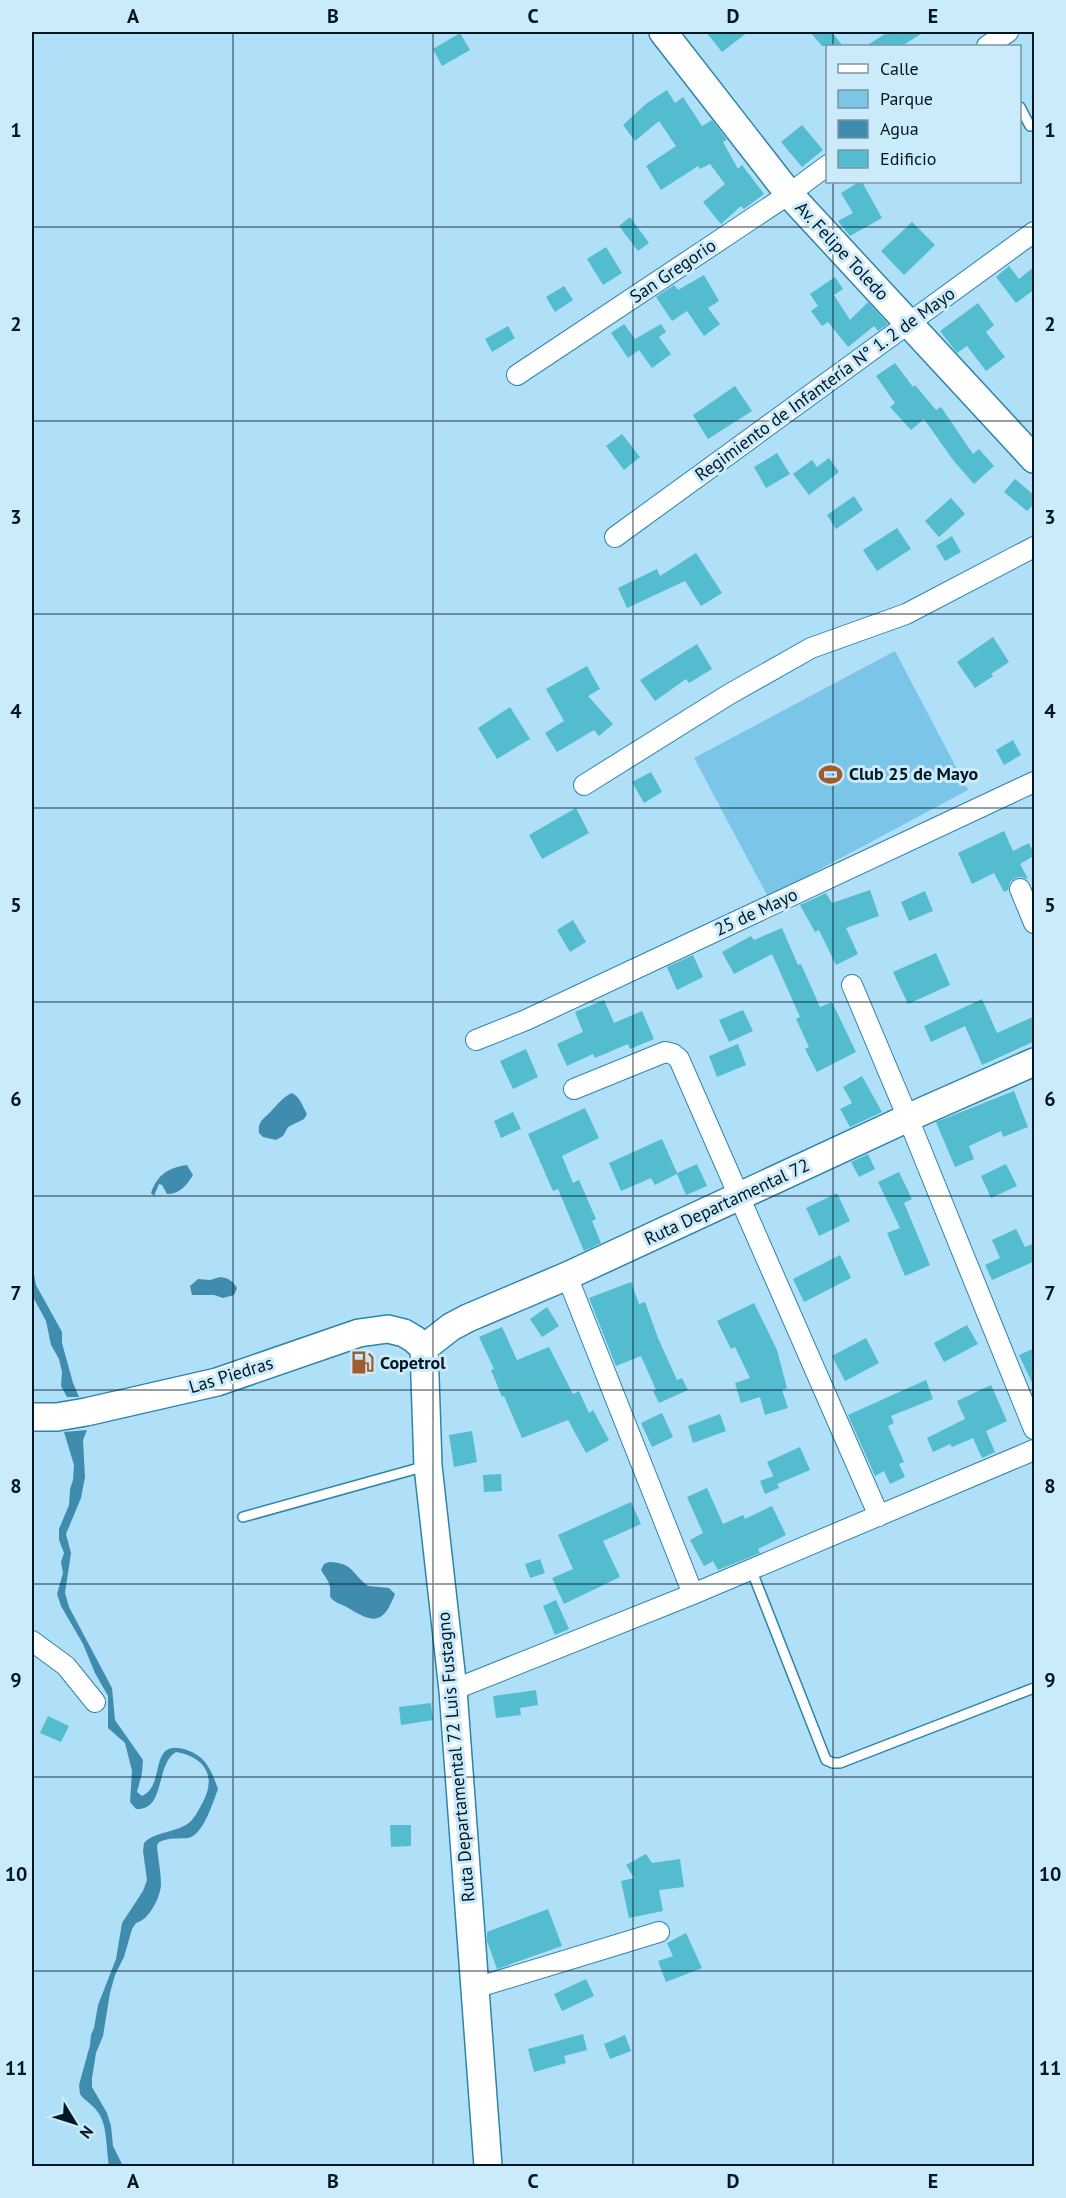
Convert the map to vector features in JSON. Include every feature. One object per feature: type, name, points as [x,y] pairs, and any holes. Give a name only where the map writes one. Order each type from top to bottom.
[{"type":"main road","name":"Av. Felipe Toledo","points":[[663,32],[789,194],[1033,455]]},
{"type":"main road","name":"Ruta Departamental 72","points":[[424,1348],[451,1327],[468,1318],[567,1276],[908,1118],[1035,1062]]},
{"type":"main road","name":"Las Piedras","points":[[38,1419],[87,1412],[217,1382],[359,1333],[388,1329],[404,1333],[424,1348]]},
{"type":"main road","name":"Ruta Departamental 72 Luis Fustagno","points":[[424,1348],[428,1466],[453,1690],[488,2166]]},
{"type":"street","points":[[988,45],[1008,32]]},
{"type":"street","name":"San Gregorio","points":[[517,375],[789,194],[826,166]]},
{"type":"street","name":"Regimiento de Infantería N° 1. 2 de Mayo","points":[[615,537],[1035,232]]},
{"type":"street","points":[[584,785],[728,695],[811,648],[906,614],[1035,547]]},
{"type":"street","name":"25 de Mayo","points":[[476,1040],[526,1020],[1035,782]]},
{"type":"street","points":[[1020,889],[1035,923]]},
{"type":"street","points":[[852,985],[1035,1429]]},
{"type":"street","points":[[574,1089],[665,1053],[672,1054],[679,1059],[879,1516]]},
{"type":"street","points":[[567,1276],[693,1593]]},
{"type":"street","points":[[453,1690],[693,1593],[1035,1450]]},
{"type":"street","points":[[32,1641],[66,1666],[96,1702]]},
{"type":"street","points":[[475,1988],[659,1932]]},
{"type":"lane","points":[[1021,109],[1029,126]]},
{"type":"lane","points":[[243,1516],[428,1466]]},
{"type":"lane","points":[[750,1569],[826,1760],[832,1763],[840,1763],[1035,1688]]},
{"type":"green space","name":"Club 25 de Mayo","points":[[895,651],[968,790],[768,897],[694,758]]},
{"type":"water","points":[[292,1093],[299,1099],[307,1114],[304,1119],[288,1127],[283,1136],[276,1140],[263,1137],[259,1133],[261,1122],[286,1096]]},
{"type":"water","points":[[187,1165],[193,1175],[183,1188],[175,1193],[167,1194],[159,1184],[154,1196],[151,1193],[164,1173]]},
{"type":"water","points":[[32,1264],[36,1285],[62,1332],[62,1343],[79,1397],[67,1397],[61,1386],[62,1372],[59,1359],[51,1345],[46,1321],[33,1297]]},
{"type":"water","points":[[220,1277],[230,1280],[235,1285],[237,1288],[234,1295],[223,1298],[214,1295],[192,1295],[190,1286],[198,1279],[210,1280]]},
{"type":"water","points":[[87,1430],[83,1440],[85,1477],[81,1498],[66,1534],[71,1553],[65,1593],[69,1607],[112,1688],[115,1720],[143,1760],[137,1792],[142,1796],[149,1790],[154,1782],[162,1756],[167,1750],[175,1748],[187,1750],[204,1760],[218,1789],[207,1818],[193,1836],[159,1842],[157,1846],[161,1885],[158,1896],[153,1908],[132,1929],[110,1993],[103,2036],[96,2053],[92,2087],[107,2113],[113,2146],[123,2166],[109,2166],[101,2116],[80,2094],[79,2085],[98,2005],[116,1959],[122,1923],[143,1891],[147,1880],[144,1843],[154,1836],[185,1826],[190,1822],[203,1802],[209,1784],[208,1776],[201,1763],[186,1754],[176,1752],[165,1766],[152,1803],[145,1808],[136,1809],[130,1802],[132,1771],[125,1743],[108,1728],[108,1696],[83,1644],[61,1606],[57,1594],[63,1573],[61,1562],[64,1553],[59,1540],[59,1529],[69,1505],[74,1465],[64,1432]]},
{"type":"water","points":[[329,1562],[348,1567],[368,1586],[389,1588],[395,1594],[383,1615],[373,1619],[366,1617],[331,1599],[328,1580],[321,1570],[324,1564]]},
{"type":"building","points":[[706,32],[748,32],[722,52]]},
{"type":"building","points":[[810,32],[832,32],[842,45],[826,45],[822,46]]},
{"type":"building","points":[[888,32],[924,32],[904,45],[868,45]]},
{"type":"building","points":[[460,33],[470,50],[442,66],[433,49]]},
{"type":"building","points":[[667,90],[675,103],[683,97],[702,126],[712,120],[727,140],[723,142],[738,169],[742,165],[764,194],[744,209],[741,206],[721,224],[703,202],[725,184],[710,164],[700,169],[698,166],[661,190],[646,166],[676,146],[659,121],[635,141],[623,125],[647,103]]},
{"type":"building","points":[[802,125],[823,150],[802,167],[781,142]]},
{"type":"building","points":[[857,183],[863,183],[882,218],[850,236],[838,221],[853,213],[841,193]]},
{"type":"building","points":[[630,217],[649,243],[638,251],[619,226]]},
{"type":"building","points":[[912,222],[935,245],[904,275],[881,251]]},
{"type":"building","points":[[606,247],[622,273],[603,285],[587,259]]},
{"type":"building","points":[[1009,266],[1019,279],[1035,266],[1035,289],[1016,303],[996,277]]},
{"type":"building","points":[[704,275],[719,301],[708,308],[720,324],[704,336],[687,311],[672,321],[656,297],[674,285],[678,290]]},
{"type":"building","points":[[835,277],[843,289],[834,295],[850,320],[868,302],[888,324],[878,331],[874,326],[848,347],[828,322],[822,326],[811,311],[818,306],[810,294]]},
{"type":"building","points":[[564,286],[573,300],[555,312],[546,297]]},
{"type":"building","points":[[978,303],[994,325],[986,332],[1005,357],[986,371],[967,346],[957,353],[940,331]]},
{"type":"building","points":[[624,324],[635,339],[661,324],[666,332],[659,337],[671,354],[652,368],[639,350],[628,358],[611,333]]},
{"type":"building","points":[[508,326],[515,338],[492,352],[485,339]]},
{"type":"building","points":[[895,363],[913,387],[915,385],[936,410],[941,407],[973,454],[979,449],[994,466],[974,484],[953,460],[924,419],[911,430],[890,407],[895,403],[876,376]]},
{"type":"building","points":[[735,386],[752,411],[708,439],[693,415]]},
{"type":"building","points":[[622,434],[640,457],[624,470],[606,446]]},
{"type":"building","points":[[777,453],[790,474],[766,488],[754,467]]},
{"type":"building","points":[[829,458],[839,472],[809,495],[793,474],[812,460],[817,467]]},
{"type":"building","points":[[1015,479],[1035,496],[1035,503],[1027,511],[1004,492]]},
{"type":"building","points":[[854,496],[863,510],[836,529],[827,515]]},
{"type":"building","points":[[951,498],[965,514],[939,537],[925,521]]},
{"type":"building","points":[[897,528],[911,549],[877,571],[863,550]]},
{"type":"building","points":[[952,536],[961,552],[945,561],[936,546]]},
{"type":"building","points":[[696,553],[722,593],[701,606],[685,581],[627,608],[618,588],[657,569],[660,576]]},
{"type":"building","points":[[993,637],[1009,662],[975,688],[957,662]]},
{"type":"building","points":[[697,644],[712,669],[689,683],[686,679],[655,701],[640,680]]},
{"type":"building","points":[[587,666],[600,689],[588,696],[613,724],[599,736],[594,730],[557,752],[545,733],[564,721],[546,689]]},
{"type":"building","points":[[510,707],[530,739],[497,759],[478,728]]},
{"type":"building","points":[[1013,740],[1021,755],[1004,765],[996,750]]},
{"type":"building","points":[[651,772],[662,792],[644,803],[632,782]]},
{"type":"building","points":[[576,808],[589,833],[542,859],[529,835]]},
{"type":"building","points":[[1004,831],[1013,851],[1029,843],[1035,855],[1020,864],[1028,879],[1015,878],[1010,882],[1008,890],[1004,892],[994,873],[972,884],[958,853]]},
{"type":"building","points":[[870,890],[879,916],[846,928],[858,954],[836,965],[819,930],[815,932],[800,905],[826,893],[832,903]]},
{"type":"building","points":[[925,891],[933,911],[909,921],[901,902]]},
{"type":"building","points":[[573,920],[586,942],[570,952],[557,930]]},
{"type":"building","points":[[782,928],[820,1007],[832,1002],[856,1052],[817,1072],[805,1049],[809,1047],[796,1019],[800,1017],[772,954],[734,974],[722,952],[751,936],[754,940]]},
{"type":"building","points":[[936,953],[950,985],[908,1004],[893,972]]},
{"type":"building","points":[[693,955],[703,977],[677,990],[667,967]]},
{"type":"building","points":[[982,999],[997,1033],[1035,1016],[1035,1041],[982,1065],[965,1026],[931,1042],[924,1026]]},
{"type":"building","points":[[604,1000],[614,1023],[642,1011],[654,1039],[630,1049],[628,1044],[595,1058],[593,1054],[567,1066],[557,1044],[583,1032],[575,1012]]},
{"type":"building","points":[[743,1010],[753,1031],[729,1042],[719,1020]]},
{"type":"building","points":[[738,1044],[746,1065],[717,1077],[709,1056]]},
{"type":"building","points":[[526,1049],[538,1077],[513,1089],[500,1061]]},
{"type":"building","points":[[862,1076],[882,1112],[850,1127],[840,1109],[852,1103],[843,1087]]},
{"type":"building","points":[[1014,1091],[1028,1127],[1003,1137],[1001,1131],[969,1146],[974,1159],[955,1167],[936,1122]]},
{"type":"building","points":[[585,1108],[599,1138],[562,1156],[573,1183],[579,1180],[596,1219],[592,1221],[601,1243],[584,1251],[558,1189],[553,1191],[528,1134]]},
{"type":"building","points":[[513,1112],[521,1129],[501,1138],[494,1121]]},
{"type":"building","points":[[662,1139],[677,1173],[697,1164],[707,1186],[686,1195],[677,1174],[655,1185],[651,1178],[621,1191],[609,1163]]},
{"type":"building","points":[[868,1154],[875,1169],[859,1177],[851,1162]]},
{"type":"building","points":[[1006,1164],[1017,1186],[991,1198],[981,1176]]},
{"type":"building","points":[[899,1172],[912,1199],[904,1203],[930,1265],[905,1276],[887,1233],[900,1228],[878,1182]]},
{"type":"building","points":[[837,1193],[850,1221],[819,1236],[806,1208]]},
{"type":"building","points":[[1016,1229],[1025,1247],[1035,1243],[1035,1261],[992,1280],[985,1265],[1000,1258],[992,1240]]},
{"type":"building","points":[[840,1255],[851,1278],[804,1302],[793,1279]]},
{"type":"building","points":[[631,1282],[639,1304],[645,1302],[677,1380],[682,1378],[688,1390],[659,1403],[653,1391],[656,1390],[641,1356],[616,1366],[589,1298]]},
{"type":"building","points":[[754,1303],[777,1350],[787,1388],[782,1390],[788,1408],[765,1415],[760,1397],[741,1403],[735,1383],[750,1378],[735,1347],[731,1349],[717,1321]]},
{"type":"building","points":[[547,1307],[559,1326],[542,1337],[530,1319]]},
{"type":"building","points":[[967,1325],[978,1344],[944,1362],[934,1343]]},
{"type":"building","points":[[502,1327],[517,1360],[549,1347],[573,1394],[579,1391],[589,1413],[593,1410],[609,1440],[586,1453],[568,1420],[522,1438],[504,1396],[502,1397],[491,1370],[494,1369],[479,1337]]},
{"type":"building","points":[[866,1338],[879,1363],[845,1381],[832,1356]]},
{"type":"building","points":[[1035,1348],[1035,1389],[1019,1355]]},
{"type":"building","points":[[926,1380],[933,1399],[891,1416],[894,1423],[888,1426],[904,1462],[899,1464],[905,1477],[890,1484],[884,1471],[875,1476],[848,1415]]},
{"type":"building","points":[[991,1385],[1007,1421],[986,1431],[995,1452],[982,1458],[973,1438],[952,1447],[950,1444],[933,1452],[927,1438],[965,1419],[957,1401]]},
{"type":"building","points":[[662,1413],[673,1437],[652,1447],[641,1423]]},
{"type":"building","points":[[720,1414],[726,1431],[693,1443],[688,1426]]},
{"type":"building","points":[[472,1431],[477,1462],[454,1467],[449,1435]]},
{"type":"building","points":[[800,1447],[810,1470],[777,1484],[767,1462]]},
{"type":"building","points":[[501,1474],[502,1491],[484,1492],[483,1475]]},
{"type":"building","points":[[774,1476],[779,1488],[765,1494],[760,1481]]},
{"type":"building","points":[[707,1488],[723,1524],[743,1515],[745,1519],[772,1506],[786,1535],[758,1549],[760,1553],[718,1570],[713,1561],[704,1566],[690,1540],[703,1533],[687,1497]]},
{"type":"building","points":[[631,1502],[641,1524],[603,1541],[620,1577],[564,1604],[552,1578],[573,1569],[558,1535]]},
{"type":"building","points":[[540,1559],[545,1573],[530,1578],[525,1564]]},
{"type":"building","points":[[556,1600],[569,1629],[555,1635],[543,1606]]},
{"type":"building","points":[[536,1690],[538,1705],[520,1708],[521,1715],[496,1718],[493,1696]]},
{"type":"building","points":[[431,1703],[433,1720],[401,1725],[399,1707]]},
{"type":"building","points":[[48,1716],[69,1726],[61,1742],[40,1733]]},
{"type":"building","points":[[390,1825],[411,1825],[411,1846],[391,1847]]},
{"type":"building","points":[[646,1854],[652,1863],[680,1859],[684,1887],[659,1890],[663,1911],[629,1918],[621,1881],[634,1878],[626,1865]]},
{"type":"building","points":[[548,1909],[562,1946],[497,1969],[487,1941],[487,1932]]},
{"type":"building","points":[[686,1933],[702,1968],[666,1982],[658,1961],[673,1956],[667,1943]]},
{"type":"building","points":[[586,1979],[594,1996],[562,2011],[554,1994]]},
{"type":"building","points":[[583,2034],[587,2050],[564,2056],[566,2063],[534,2072],[528,2049]]},
{"type":"building","points":[[625,2035],[631,2051],[610,2059],[604,2044]]},
{"type":"place","name":"Club 25 de Mayo","points":[[831,774]]},
{"type":"place","name":"Copetrol","points":[[362,1363]]}]
